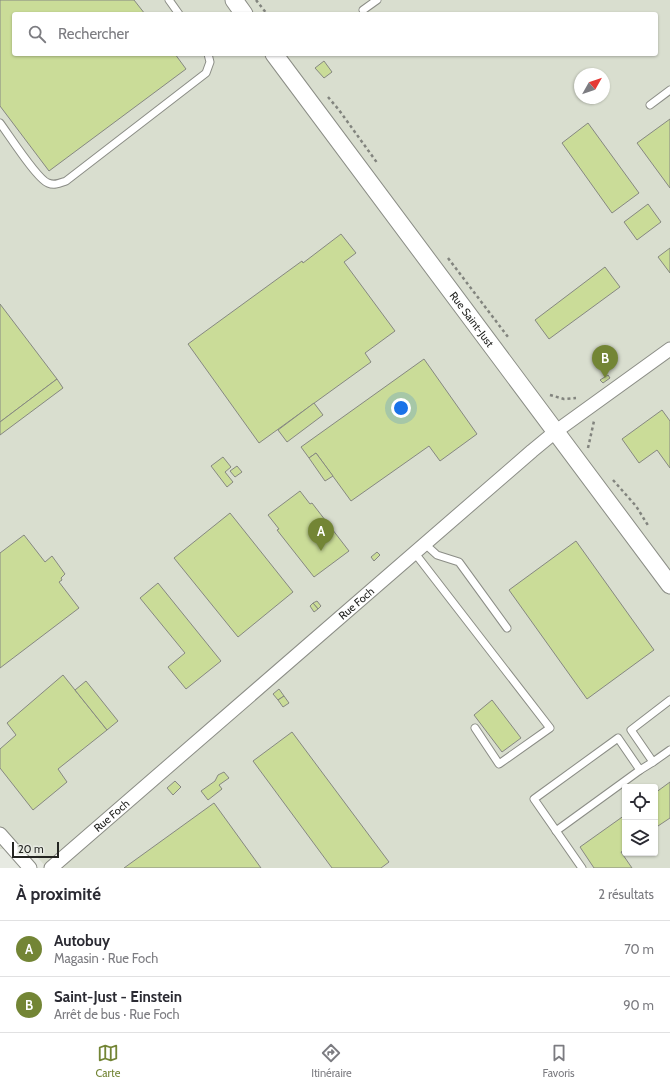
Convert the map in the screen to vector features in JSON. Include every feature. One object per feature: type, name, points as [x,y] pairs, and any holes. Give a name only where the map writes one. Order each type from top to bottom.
[{"type":"street","points":[[234,0],[243,12]]},
{"type":"street","name":"Rue Saint-Just","points":[[275,56],[670,586]]},
{"type":"street","name":"Rue Foch","points":[[51,868],[414,552],[555,432],[670,348]]},
{"type":"street","points":[[0,834],[30,868]]},
{"type":"lane","points":[[169,0],[178,12]]},
{"type":"lane","points":[[363,10],[377,0]]},
{"type":"lane","points":[[0,123],[37,174],[47,183],[56,185],[66,181],[206,72],[210,62],[208,56]]},
{"type":"lane","points":[[650,105],[670,90]]},
{"type":"lane","points":[[425,544],[437,555],[459,562],[507,628]]},
{"type":"lane","points":[[414,552],[550,728],[499,764],[475,728]]},
{"type":"lane","points":[[653,762],[631,730],[670,700]]},
{"type":"lane","points":[[582,868],[534,799],[618,738],[640,770]]},
{"type":"lane","points":[[556,831],[670,750]]},
{"type":"path","points":[[256,0],[265,12]]},
{"type":"path","points":[[326,95],[339,110],[380,166]]},
{"type":"path","points":[[447,257],[510,340]]},
{"type":"path","points":[[546,394],[564,399],[582,398],[590,406],[594,419],[588,448],[590,455]]},
{"type":"path","points":[[611,479],[616,482],[636,506],[650,528]]},
{"type":"shaded area","points":[[0,0],[670,0],[670,868],[47,868],[30,849],[0,849]]},
{"type":"building","points":[[0,0],[134,0],[143,12],[12,12],[12,56],[176,56],[186,69],[49,171],[0,106]]},
{"type":"building","points":[[324,61],[332,72],[324,78],[315,68]]},
{"type":"building","points":[[670,119],[670,188],[637,143]]},
{"type":"building","points":[[588,123],[639,193],[612,213],[562,143]]},
{"type":"building","points":[[648,204],[661,222],[637,240],[624,222]]},
{"type":"building","points":[[341,234],[356,253],[344,262],[395,331],[365,353],[371,362],[259,443],[188,344],[302,261],[303,263]]},
{"type":"building","points":[[670,248],[670,273],[658,257]]},
{"type":"building","points":[[605,267],[620,287],[549,339],[535,320]]},
{"type":"building","points":[[0,304],[57,379],[0,422]]},
{"type":"building","points":[[424,359],[477,434],[440,461],[429,446],[351,501],[316,453],[309,458],[301,447]]},
{"type":"building","points":[[608,375],[610,378],[603,383],[600,380]]},
{"type":"building","points":[[57,379],[63,388],[0,435],[0,422]]},
{"type":"building","points":[[314,403],[323,415],[287,442],[278,430]]},
{"type":"building","points":[[662,410],[670,421],[670,468],[657,450],[639,463],[622,439]]},
{"type":"building","points":[[316,453],[333,476],[325,481],[309,458]]},
{"type":"building","points":[[223,457],[231,467],[225,472],[233,482],[227,487],[211,466]]},
{"type":"building","points":[[237,466],[242,472],[235,477],[230,471]]},
{"type":"building","points":[[300,491],[310,504],[312,503],[349,551],[314,577],[277,530],[279,529],[268,515]]},
{"type":"building","points":[[230,513],[293,592],[238,637],[174,558]]},
{"type":"building","points":[[24,535],[45,562],[52,556],[65,574],[59,582],[79,608],[0,668],[0,553]]},
{"type":"building","points":[[576,541],[654,650],[587,699],[509,590]]},
{"type":"building","points":[[377,552],[380,555],[374,561],[371,557]]},
{"type":"building","points":[[158,583],[221,661],[186,689],[168,667],[185,653],[140,598]]},
{"type":"building","points":[[317,601],[321,606],[318,609],[313,603]]},
{"type":"building","points":[[313,603],[318,609],[314,612],[310,606]]},
{"type":"building","points":[[63,675],[107,730],[58,769],[67,782],[33,810],[0,768],[0,749],[16,735],[7,723]]},
{"type":"building","points":[[86,681],[118,721],[107,730],[75,690]]},
{"type":"building","points":[[279,689],[284,696],[278,700],[273,694]]},
{"type":"building","points":[[284,696],[289,703],[283,707],[278,700]]},
{"type":"building","points":[[492,700],[521,738],[502,752],[474,715]]},
{"type":"building","points":[[292,732],[389,862],[381,868],[332,868],[253,761]]},
{"type":"building","points":[[224,772],[229,778],[219,785],[222,789],[208,800],[201,791],[215,781],[218,775]]},
{"type":"building","points":[[175,781],[181,787],[173,795],[167,788]]},
{"type":"building","points":[[670,782],[670,818],[658,826],[658,820],[658,791]]},
{"type":"building","points":[[214,803],[261,868],[124,868]]},
{"type":"building","points":[[622,817],[621,852],[622,856],[624,856],[632,868],[594,868],[580,847]]},
{"type":"place","name":"Saint-Just - Einstein","points":[[605,378]]},
{"type":"place","name":"Autobuy","points":[[321,551]]}]
